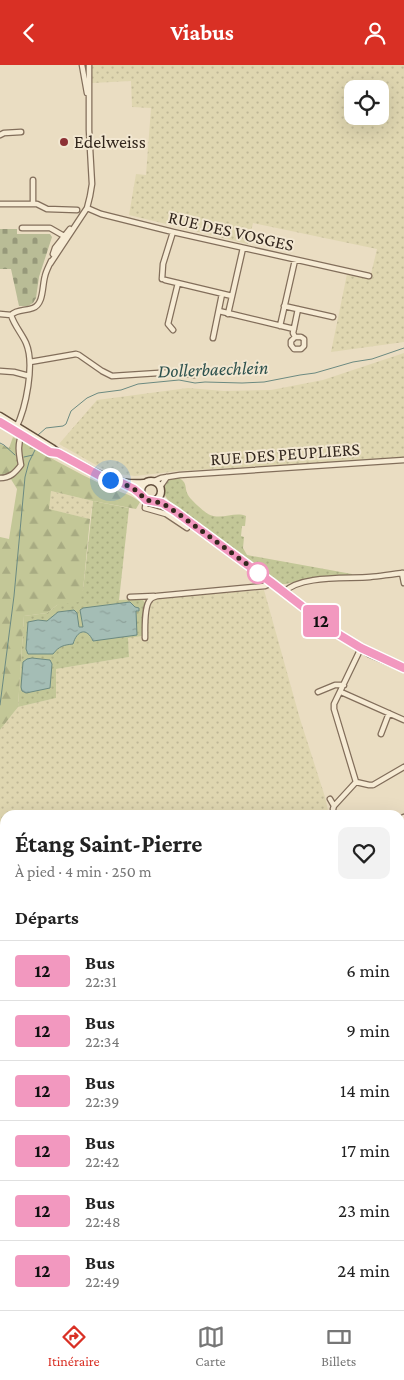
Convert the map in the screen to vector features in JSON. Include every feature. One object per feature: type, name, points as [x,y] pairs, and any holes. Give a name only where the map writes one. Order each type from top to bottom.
[{"type":"main road","points":[[0,416],[15,429]]},
{"type":"main road","points":[[0,422],[22,433],[50,452],[58,453],[102,477],[122,483],[146,500],[162,503],[272,583],[338,634],[361,648],[404,668]]},
{"type":"main road","points":[[122,483],[154,481],[176,512]]},
{"type":"main road","points":[[140,494],[140,488],[144,483]]},
{"type":"main road","points":[[154,501],[160,491]]},
{"type":"street","points":[[82,65],[89,102]]},
{"type":"street","points":[[50,264],[63,242],[84,214],[90,196],[92,184],[89,65]]},
{"type":"street","points":[[0,135],[21,132]]},
{"type":"street","points":[[33,180],[33,204]]},
{"type":"street","points":[[0,204],[37,204],[47,209],[76,210]]},
{"type":"street","name":"RUE DES VOSGES","points":[[87,208],[172,232],[369,275]]},
{"type":"street","points":[[0,314],[11,315],[15,311],[32,308],[38,304],[41,299],[46,273],[55,249],[64,235],[84,214]]},
{"type":"street","points":[[22,229],[50,228],[64,235]]},
{"type":"street","points":[[172,232],[163,264],[163,280],[232,296]]},
{"type":"street","points":[[228,314],[243,248]]},
{"type":"street","points":[[280,326],[295,260]]},
{"type":"street","points":[[173,330],[168,324],[178,283]]},
{"type":"street","points":[[213,338],[222,294]]},
{"type":"street","points":[[284,306],[333,317]]},
{"type":"street","points":[[295,337],[293,333],[298,309]]},
{"type":"street","points":[[219,311],[294,329]]},
{"type":"street","points":[[11,315],[26,343],[30,362],[22,414],[15,429]]},
{"type":"street","points":[[30,362],[76,354],[112,376],[174,372],[194,375]]},
{"type":"street","points":[[0,371],[29,376]]},
{"type":"street","points":[[0,478],[11,476],[21,465],[18,454],[22,433]]},
{"type":"street","name":"RUE DES PEUPLIERS","points":[[154,481],[168,476],[404,460]]},
{"type":"street","points":[[160,491],[168,476]]},
{"type":"street","points":[[146,500],[145,508],[166,514],[187,528]]},
{"type":"street","points":[[284,592],[296,584],[308,580],[370,577],[403,573],[404,583]]},
{"type":"street","points":[[130,597],[265,586],[272,583]]},
{"type":"street","points":[[144,638],[148,603],[150,598],[157,596]]},
{"type":"street","points":[[356,782],[334,704],[361,648]]},
{"type":"street","points":[[318,692],[335,685],[344,685]]},
{"type":"street","points":[[341,692],[404,719]]},
{"type":"street","points":[[381,734],[389,713]]},
{"type":"street","points":[[356,782],[373,785],[404,767]]},
{"type":"street","points":[[333,810],[334,806],[356,782]]},
{"type":"street","points":[[330,799],[334,806]]},
{"type":"shaded area","points":[[91,65],[404,65],[404,342],[331,352],[347,274],[370,278],[377,249],[253,223],[248,244],[129,215],[136,174],[146,175],[151,108],[132,107],[131,81],[92,83]]},
{"type":"shaded area","points":[[404,353],[404,458],[179,471],[135,476],[110,473],[59,444],[97,400],[188,388],[224,391],[271,390],[323,380]]},
{"type":"shaded area","points":[[51,491],[93,501],[90,519],[48,509]]},
{"type":"shaded area","points":[[264,590],[328,810],[0,810],[0,730],[18,707],[56,698],[56,669],[129,657],[128,638],[145,603],[142,599]]},
{"type":"green space","points":[[0,229],[17,229],[17,234],[50,234],[52,237],[39,277],[36,298],[28,306],[19,306],[11,269],[0,269]]},
{"type":"green space","points":[[13,437],[140,502],[136,509],[51,491],[49,509],[90,519],[83,590],[79,602],[57,605],[47,613],[24,616],[18,707],[0,730],[0,537],[9,539],[17,489],[9,476],[0,476],[0,444],[9,448]]},
{"type":"green space","points":[[179,478],[185,483],[189,497],[208,514],[218,517],[246,516],[241,536],[244,537],[243,548],[247,555],[352,574],[352,576],[308,579],[281,584],[207,528],[170,503],[164,494],[164,483],[170,479]]},
{"type":"green space","points":[[93,501],[129,508],[119,600],[142,599],[145,603],[148,635],[128,638],[129,657],[56,669],[56,698],[18,707],[24,616],[47,613],[83,590]]},
{"type":"water","points":[[130,602],[139,608],[139,611],[136,611],[137,635],[93,641],[88,634],[82,632],[77,636],[73,644],[62,646],[53,654],[28,654],[26,649],[28,622],[47,621],[58,612],[74,610],[77,613],[79,627],[83,627],[80,610],[83,608]]},
{"type":"water","points":[[32,658],[50,660],[52,664],[50,688],[26,693],[22,691],[21,687],[23,662]]},
{"type":"waterway","name":"Dollerbaechlein","points":[[38,435],[46,428],[66,424],[71,411],[87,398],[98,393],[121,390],[138,384],[179,380],[195,383],[264,382],[315,373],[353,362],[372,359],[404,348]]},
{"type":"waterway","points":[[0,443],[15,455]]},
{"type":"waterway","name":"Dollerbaechlein","points":[[0,705],[14,596],[25,477],[35,450]]},
{"type":"waterway","name":"Dollerbaechlein","points":[[24,457],[33,455]]},
{"type":"bus line","name":"12","points":[[0,422],[50,452],[58,453],[102,477],[122,483],[134,489],[146,500],[162,503],[272,583],[338,634],[361,648],[404,668]]},
{"type":"place","name":"Edelweiss","points":[[64,142]]},
{"type":"route","points":[[110,480],[134,489],[146,500],[162,503],[214,539],[258,573]]}]
